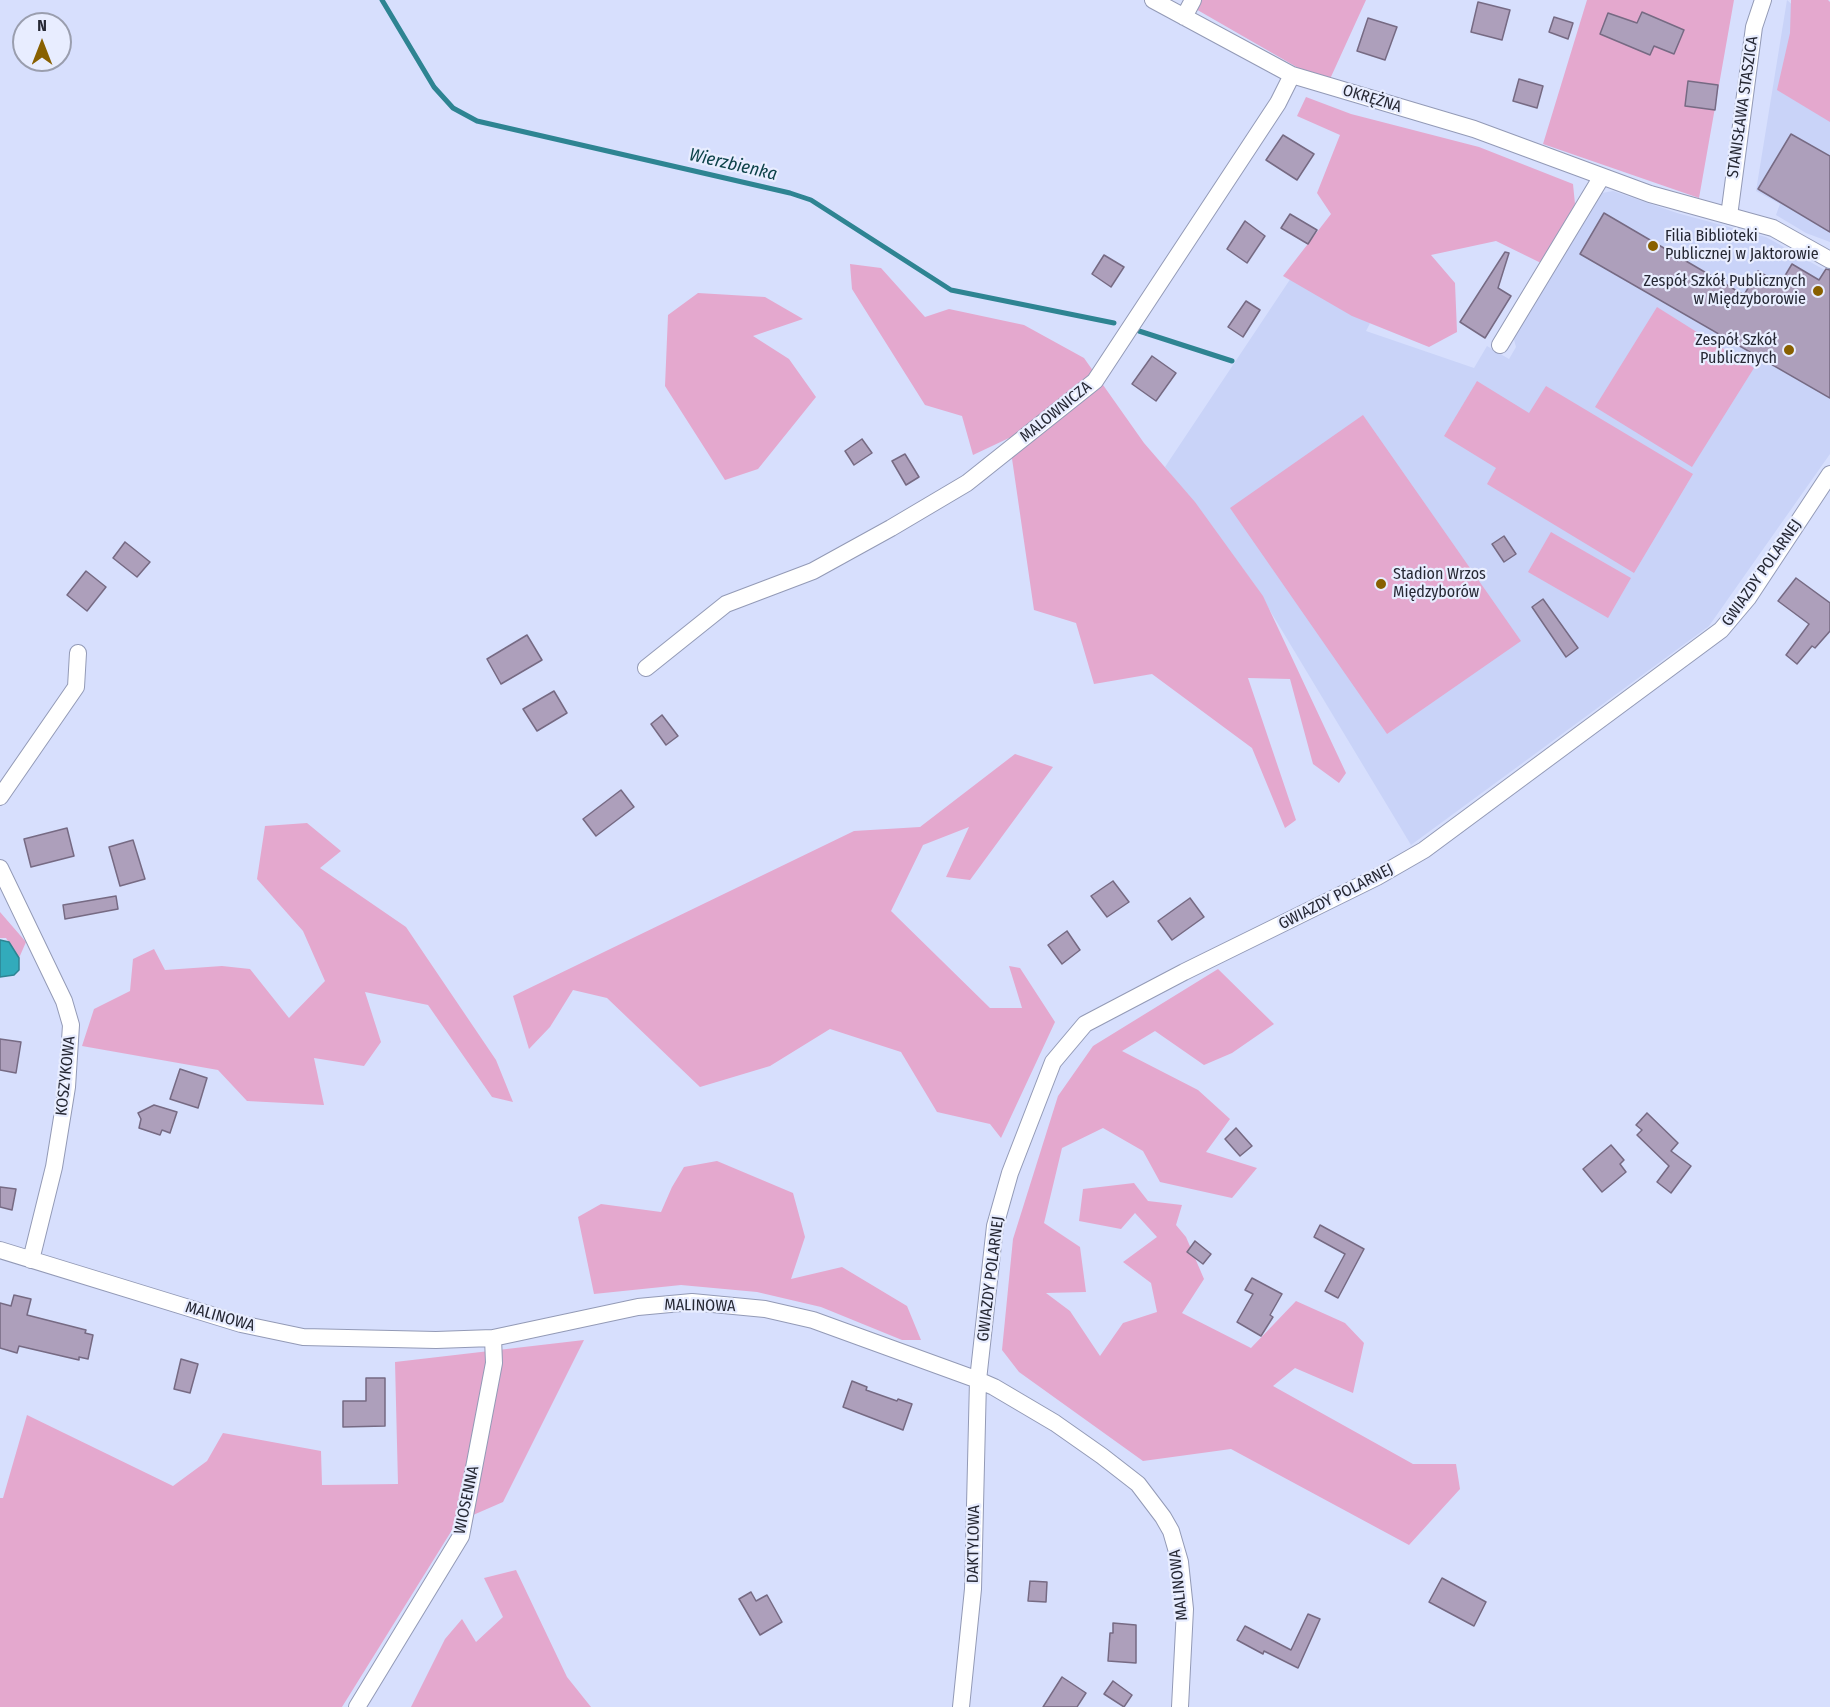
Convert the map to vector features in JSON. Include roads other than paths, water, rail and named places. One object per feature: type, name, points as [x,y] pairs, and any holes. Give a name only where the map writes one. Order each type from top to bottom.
[{"type":"street","name":"OKRĘŻNA","points":[[1153,0],[1292,75],[1474,129],[1576,166],[1600,178],[1659,197],[1773,228],[1830,261]]},
{"type":"street","points":[[1184,17],[1193,0]]},
{"type":"street","name":"STANISŁAWA STASZICA","points":[[1729,216],[1754,27],[1763,0]]},
{"type":"street","name":"MALOWNICZA","points":[[646,668],[720,608],[813,571],[967,483],[1095,381],[1278,103],[1292,75]]},
{"type":"street","points":[[1500,345],[1600,178]]},
{"type":"street","name":"GWIAZDY POLARNEJ","points":[[978,1380],[995,1226],[1010,1173],[1053,1062],[1086,1024],[1184,972],[1377,878],[1424,850],[1574,740],[1721,630],[1748,598],[1830,474]]},
{"type":"street","points":[[0,797],[76,687],[78,653]]},
{"type":"street","name":"KOSZYKOWA","points":[[0,868],[64,1001],[71,1025],[67,1088],[54,1167],[31,1260]]},
{"type":"street","name":"MALINOWA","points":[[0,1250],[241,1324],[303,1337],[436,1340],[493,1338],[638,1306],[692,1302],[765,1310],[813,1320],[978,1380],[1055,1423],[1102,1456],[1138,1484],[1163,1517],[1171,1531],[1180,1562],[1185,1609],[1180,1707]]},
{"type":"street","name":"WIOSENNA","points":[[357,1707],[461,1536],[494,1363],[493,1338]]},
{"type":"street","name":"DAKTYLOWA","points":[[961,1707],[973,1589],[978,1380]]},
{"type":"waterway","name":"Wierzbienka","points":[[382,0],[434,87],[453,108],[477,121],[790,193],[811,200],[951,290],[1114,323]]},
{"type":"waterway","name":"Wierzbienka","points":[[1139,331],[1232,361]]},
{"type":"place","name":"Filia Biblioteki Publicznej w Jaktorowie","points":[[1653,246]]},
{"type":"place","name":"Zespół Szkół Publicznych w Międzyborowie","points":[[1818,291]]},
{"type":"place","name":"Zespół Szkół Publicznych","points":[[1789,350]]},
{"type":"place","name":"Stadion Wrzos Międzyborów","points":[[1381,584]]}]
